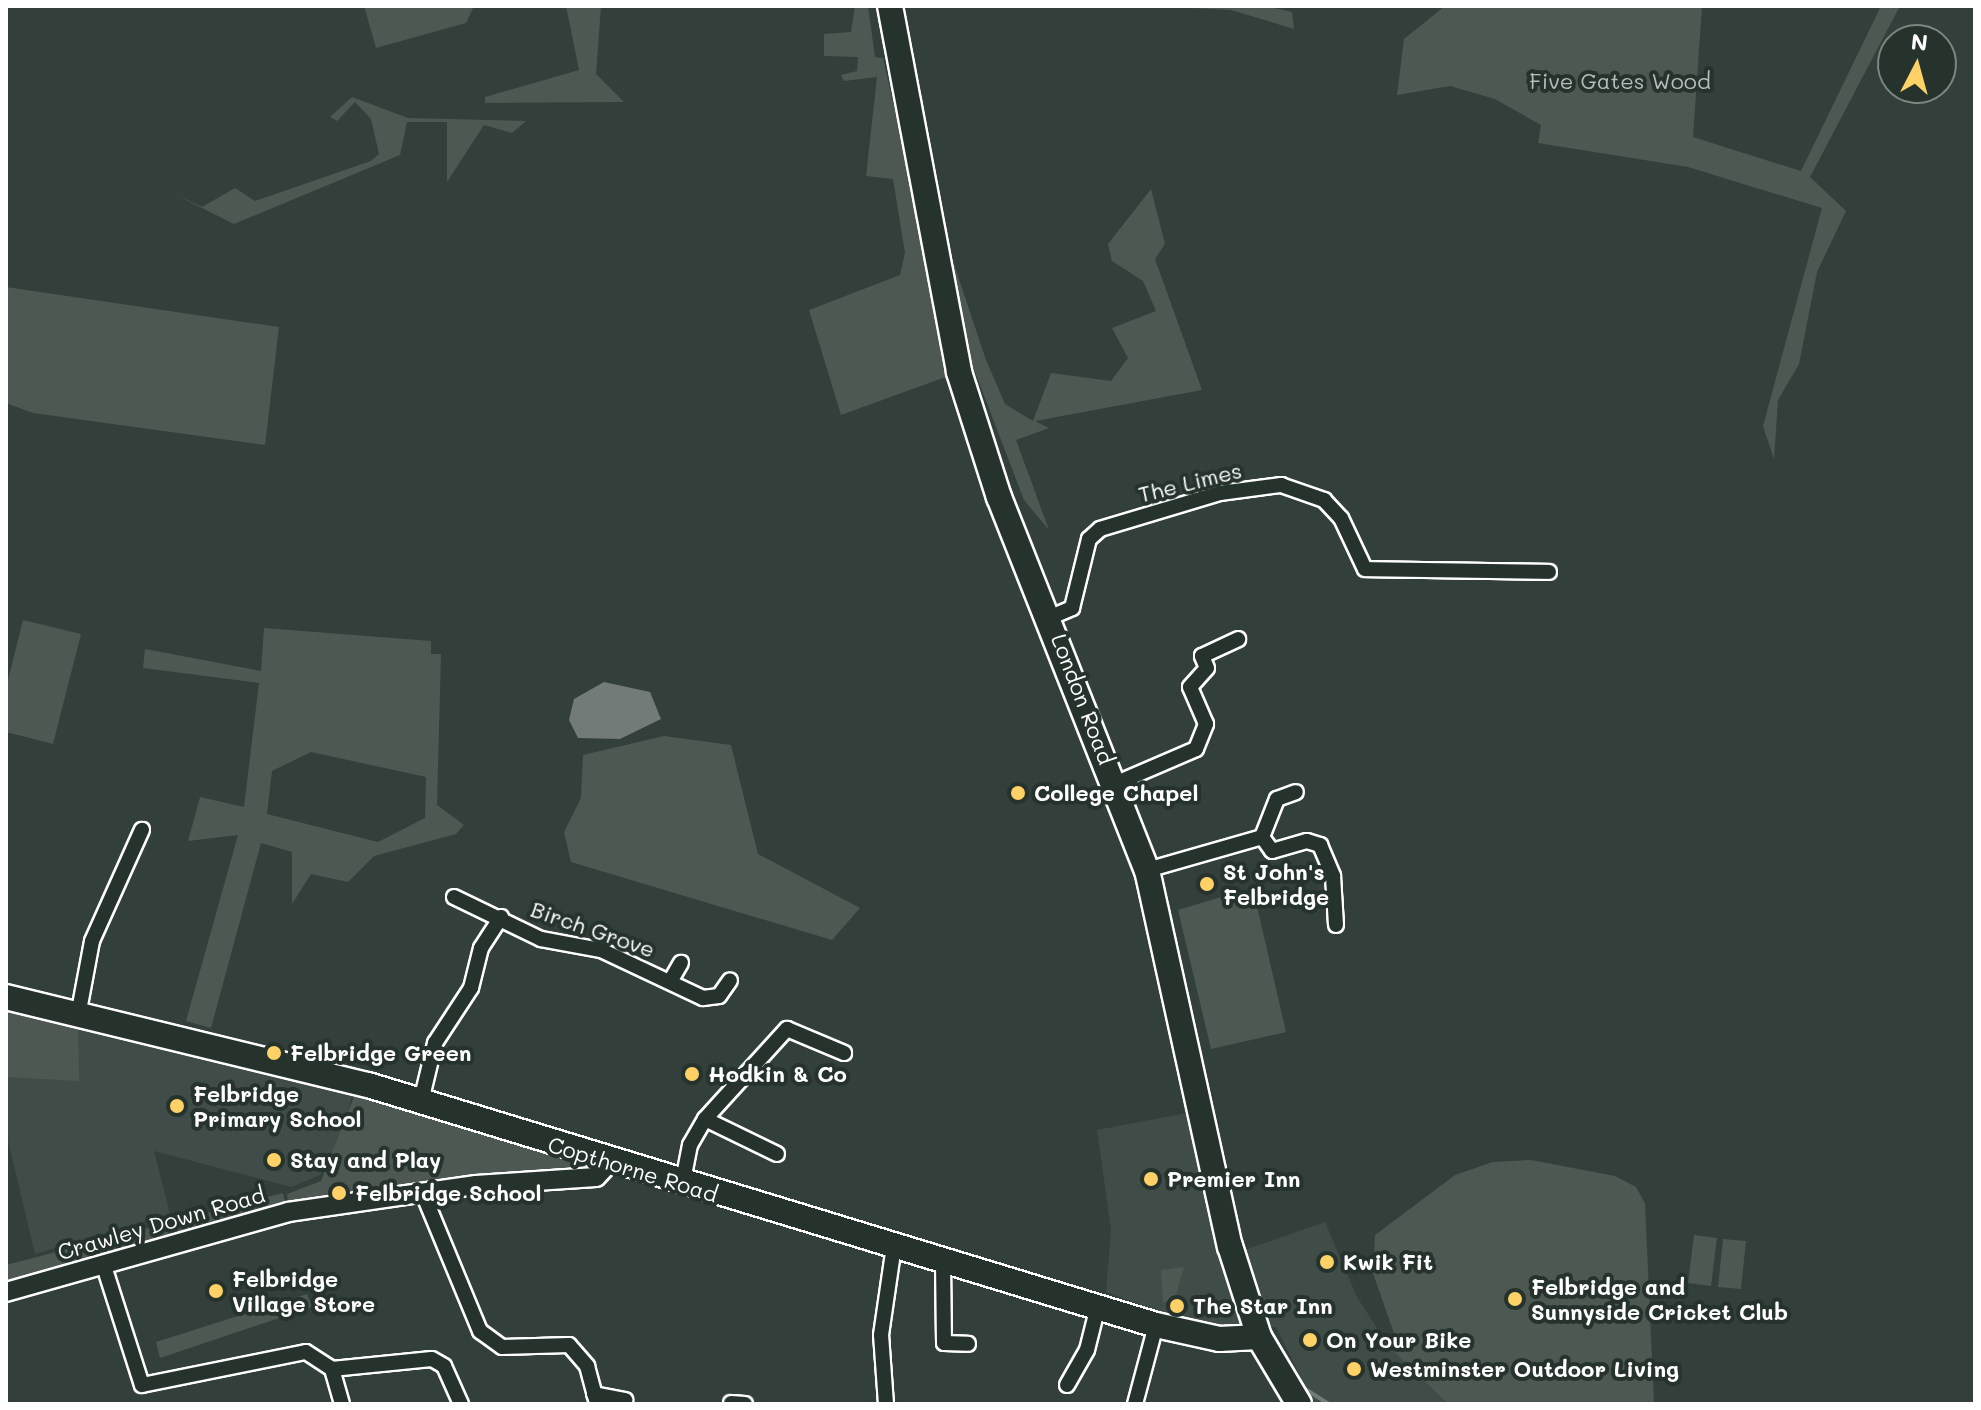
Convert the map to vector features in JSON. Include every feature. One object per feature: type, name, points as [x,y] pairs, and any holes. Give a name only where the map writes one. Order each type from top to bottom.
[{"type":"highway","name":"London Road","points":[[890,6],[900,83],[959,372],[999,497],[1117,783],[1147,870],[1230,1246],[1259,1337],[1299,1404]]},
{"type":"highway","name":"Copthorne Road","points":[[6,997],[421,1101],[682,1186],[1156,1325],[1219,1339],[1259,1337]]},
{"type":"street","name":"The Limes","points":[[1051,617],[1072,608],[1089,539],[1100,529],[1220,493],[1281,485],[1324,500],[1341,518],[1365,569],[1549,572]]},
{"type":"street","points":[[1117,783],[1196,749],[1206,724],[1190,687],[1207,668],[1202,656],[1238,639]]},
{"type":"street","points":[[1262,837],[1277,799],[1296,792]]},
{"type":"street","points":[[78,1016],[92,941],[142,830]]},
{"type":"street","points":[[1147,870],[1262,837]]},
{"type":"street","points":[[1262,837],[1272,851],[1320,845],[1333,876],[1336,925]]},
{"type":"street","name":"Birch Grove","points":[[454,897],[501,917],[541,939],[601,950],[711,999],[730,980]]},
{"type":"street","name":"Birch Grove","points":[[421,1101],[435,1043],[471,988],[481,948],[501,917]]},
{"type":"street","name":"Birch Grove","points":[[671,980],[681,963]]},
{"type":"street","points":[[682,1186],[690,1145],[705,1119],[787,1029],[844,1053]]},
{"type":"street","points":[[705,1119],[777,1154]]},
{"type":"street","name":"Crawley Down Road","points":[[6,1292],[227,1226],[422,1191],[596,1177],[609,1163]]},
{"type":"street","points":[[422,1191],[480,1331],[502,1347],[569,1345],[587,1366],[596,1399],[625,1400]]},
{"type":"street","points":[[886,1404],[881,1335],[894,1246]]},
{"type":"street","points":[[943,1261],[944,1343],[968,1344]]},
{"type":"street","points":[[103,1263],[142,1385],[288,1351],[319,1355],[332,1369],[342,1404]]},
{"type":"street","points":[[1067,1385],[1087,1350],[1098,1306]]},
{"type":"street","points":[[1135,1404],[1156,1325]]},
{"type":"street","points":[[332,1369],[432,1359],[444,1366],[461,1404]]},
{"type":"shaded area","points":[[604,682],[650,692],[661,719],[620,739],[578,738],[569,720],[574,699]]},
{"type":"shaded area","name":"Felbridge Primary School","points":[[6,997],[356,1082],[339,1142],[320,1175],[291,1187],[154,1151],[170,1214],[35,1254],[6,1132]]},
{"type":"shaded area","points":[[1192,1112],[1219,1259],[1325,1222],[1357,1297],[1390,1348],[1448,1404],[1314,1404],[1276,1327],[1191,1323],[1106,1292],[1111,1230],[1097,1130]]},
{"type":"green space","points":[[364,6],[474,6],[466,23],[376,48]]},
{"type":"green space","points":[[566,6],[601,6],[596,74],[624,102],[485,103],[485,97],[579,70]]},
{"type":"green space","points":[[855,6],[868,6],[875,57],[883,58],[898,124],[924,128],[951,255],[986,360],[1005,404],[1033,421],[1051,373],[1111,381],[1128,358],[1112,328],[1156,311],[1143,281],[1112,261],[1108,244],[1151,189],[1165,244],[1155,259],[1202,390],[1035,421],[1049,428],[1016,440],[1049,530],[1024,500],[973,367],[841,415],[809,310],[900,275],[905,253],[893,179],[866,176],[877,77],[844,81],[841,75],[857,71],[858,57],[824,56],[824,34],[851,32]]},
{"type":"green space","points":[[1152,6],[1265,6],[1292,12],[1294,29],[1231,10]]},
{"type":"green space","name":"Five Gates Wood","points":[[1445,6],[1702,6],[1693,137],[1801,171],[1881,6],[1900,6],[1891,24],[1877,24],[1877,50],[1810,177],[1846,211],[1817,272],[1799,364],[1778,400],[1774,459],[1763,426],[1822,208],[1688,167],[1538,143],[1541,125],[1495,99],[1450,86],[1397,95],[1404,39]]},
{"type":"green space","points":[[352,97],[408,118],[526,121],[512,133],[484,125],[447,182],[447,122],[407,122],[400,155],[234,224],[170,192],[202,207],[235,188],[255,201],[371,161],[379,154],[371,119],[355,102],[337,121],[330,117]]},
{"type":"green space","points":[[6,287],[279,327],[265,445],[33,413],[6,403]]},
{"type":"green space","points":[[23,620],[81,634],[53,744],[6,732],[6,688]]},
{"type":"green space","points":[[264,628],[431,641],[431,654],[441,654],[437,805],[464,825],[456,834],[374,856],[348,882],[311,874],[292,904],[292,852],[261,843],[211,1028],[186,1021],[238,835],[188,841],[200,797],[244,807],[259,683],[143,668],[145,649],[261,671]],"holes":[[[311,752],[426,777],[425,818],[378,842],[267,814],[272,771]]]},
{"type":"green space","points":[[664,736],[731,745],[758,854],[860,908],[832,940],[571,862],[564,832],[581,798],[583,755]]},
{"type":"green space","points":[[1238,892],[1241,905],[1256,902],[1286,1032],[1211,1049],[1178,910]]},
{"type":"green space","points":[[6,997],[78,1016],[79,1081],[6,1077]]},
{"type":"green space","points":[[355,1094],[581,1161],[582,1171],[288,1202],[287,1194],[321,1181]]},
{"type":"green space","name":"Felbridge and Sunnyside Cricket Club","points":[[1531,1160],[1615,1176],[1636,1187],[1645,1203],[1654,1404],[1448,1404],[1390,1348],[1397,1342],[1373,1273],[1375,1235],[1455,1175],[1493,1162]]},
{"type":"green space","points":[[283,1193],[285,1202],[6,1283],[6,1265]]},
{"type":"green space","points":[[1694,1235],[1717,1238],[1711,1286],[1688,1283]]},
{"type":"green space","points":[[1723,1239],[1746,1241],[1741,1289],[1718,1287]]},
{"type":"green space","points":[[1184,1267],[1174,1302],[1163,1302],[1161,1270]]},
{"type":"green space","points":[[307,1294],[312,1307],[160,1358],[156,1342]]},
{"type":"waterway","points":[[1305,1389],[1329,1404]]},
{"type":"place","name":"College Chapel","points":[[1018,793]]},
{"type":"place","name":"St John's Felbridge","points":[[1207,884]]},
{"type":"place","name":"Felbridge Green","points":[[274,1053]]},
{"type":"place","name":"Hodkin & Co","points":[[692,1074]]},
{"type":"place","name":"Felbridge Primary School","points":[[177,1106]]},
{"type":"place","name":"Stay and Play","points":[[274,1160]]},
{"type":"place","name":"Premier Inn","points":[[1151,1179]]},
{"type":"place","name":"Felbridge School","points":[[339,1193]]},
{"type":"place","name":"Kwik Fit","points":[[1327,1262]]},
{"type":"place","name":"Felbridge Village Store","points":[[216,1291]]},
{"type":"place","name":"Felbridge and Sunnyside Cricket Club","points":[[1515,1299]]},
{"type":"place","name":"The Star Inn","points":[[1177,1306]]},
{"type":"place","name":"On Your Bike","points":[[1310,1340]]},
{"type":"place","name":"Westminster Outdoor Living","points":[[1354,1369]]}]
